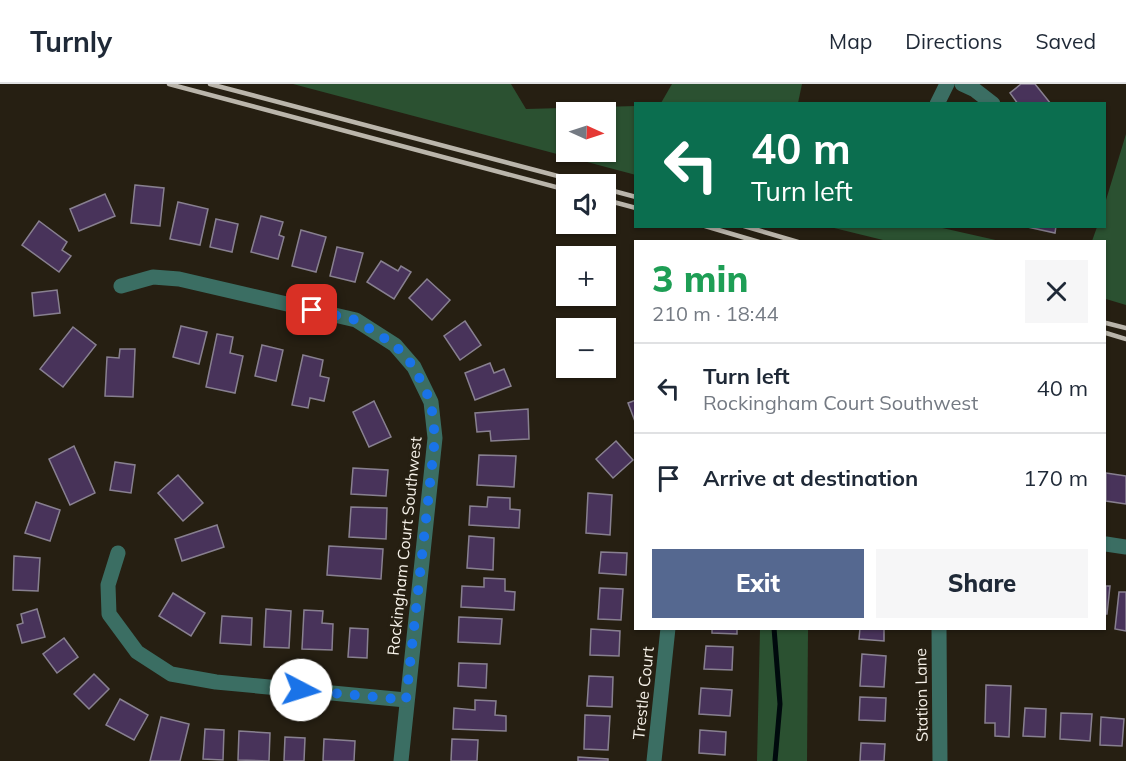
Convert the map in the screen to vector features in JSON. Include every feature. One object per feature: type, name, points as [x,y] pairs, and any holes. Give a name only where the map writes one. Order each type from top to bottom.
[{"type":"street","points":[[938,102],[947,84]]},
{"type":"street","points":[[962,84],[975,90],[990,102]]},
{"type":"street","name":"Rockingham Court Southwest","points":[[122,286],[153,277],[179,279],[356,320],[395,345],[414,367],[431,402],[435,438],[401,761]]},
{"type":"street","points":[[1106,544],[1126,547]]},
{"type":"street","points":[[118,553],[108,585],[109,614],[137,652],[171,674],[216,682],[406,700]]},
{"type":"street","name":"Trestle Court","points":[[654,761],[668,630]]},
{"type":"street","name":"Station Lane","points":[[939,630],[940,761]]},
{"type":"green space","points":[[293,84],[511,84],[526,109],[556,108],[556,154]]},
{"type":"green space","points":[[672,84],[802,84],[798,102],[662,102]]},
{"type":"green space","points":[[634,106],[634,174],[587,162],[616,162],[616,107]]},
{"type":"green space","points":[[1126,134],[1126,305],[1106,299],[1106,240],[1092,240],[1097,228],[1106,228],[1106,200]]},
{"type":"green space","points":[[834,228],[942,228],[996,240],[883,240]]},
{"type":"green space","points":[[760,630],[808,630],[807,761],[757,761]]},
{"type":"building","points":[[1021,84],[1035,84],[1049,102],[1017,102],[1010,93]]},
{"type":"building","points":[[135,185],[164,188],[160,226],[131,223]]},
{"type":"building","points":[[105,194],[115,216],[79,231],[70,209]]},
{"type":"building","points":[[178,202],[208,209],[200,245],[170,239]]},
{"type":"building","points":[[261,216],[283,222],[279,235],[284,237],[278,259],[251,252]]},
{"type":"building","points":[[216,219],[238,224],[232,252],[210,247]]},
{"type":"building","points":[[39,221],[67,242],[62,250],[71,256],[59,272],[22,245]]},
{"type":"building","points":[[1032,228],[1056,228],[1055,233]]},
{"type":"building","points":[[301,230],[326,237],[316,272],[292,266]]},
{"type":"building","points":[[337,247],[363,253],[355,282],[330,276]]},
{"type":"building","points":[[381,261],[398,271],[401,266],[411,272],[394,299],[367,282]]},
{"type":"building","points":[[427,279],[450,300],[432,320],[409,298]]},
{"type":"building","points":[[57,290],[60,313],[34,316],[32,293]]},
{"type":"building","points":[[465,321],[481,345],[460,360],[444,336]]},
{"type":"building","points":[[181,326],[207,332],[199,364],[173,357]]},
{"type":"building","points":[[73,327],[96,345],[63,387],[40,369]]},
{"type":"building","points":[[217,334],[233,337],[230,353],[243,356],[235,393],[206,387]]},
{"type":"building","points":[[262,345],[283,350],[276,381],[255,376]]},
{"type":"building","points":[[120,349],[135,349],[133,397],[105,396],[107,357],[119,358]]},
{"type":"building","points":[[303,355],[323,360],[320,376],[329,378],[324,401],[310,398],[308,408],[292,405]]},
{"type":"building","points":[[490,363],[494,373],[504,369],[511,386],[475,400],[465,373]]},
{"type":"building","points":[[374,401],[391,437],[369,447],[353,412]]},
{"type":"building","points":[[634,401],[634,419],[628,403]]},
{"type":"building","points":[[528,409],[529,439],[491,441],[490,431],[477,432],[475,413]]},
{"type":"building","points":[[616,441],[633,460],[613,478],[596,459]]},
{"type":"building","points":[[74,446],[95,493],[70,505],[49,459]]},
{"type":"building","points":[[479,455],[516,456],[514,487],[477,485]]},
{"type":"building","points":[[115,462],[135,465],[131,493],[110,490]]},
{"type":"building","points":[[353,468],[388,470],[386,496],[351,494]]},
{"type":"building","points":[[1106,473],[1126,476],[1126,504],[1106,501]]},
{"type":"building","points":[[178,475],[203,503],[183,521],[158,493]]},
{"type":"building","points":[[588,493],[612,495],[610,535],[586,533]]},
{"type":"building","points":[[488,497],[510,498],[510,509],[520,510],[519,528],[469,525],[470,506],[487,507]]},
{"type":"building","points":[[36,502],[60,510],[50,541],[25,533]]},
{"type":"building","points":[[351,507],[387,508],[386,539],[349,537]]},
{"type":"building","points":[[217,525],[224,547],[182,561],[175,539]]},
{"type":"building","points":[[469,536],[494,538],[493,570],[467,568]]},
{"type":"building","points":[[329,546],[383,549],[381,579],[327,575]]},
{"type":"building","points":[[601,552],[627,553],[626,575],[599,573]]},
{"type":"building","points":[[14,556],[40,558],[38,591],[13,590]]},
{"type":"building","points":[[484,578],[505,579],[505,591],[515,592],[514,610],[461,607],[462,586],[484,587]]},
{"type":"building","points":[[1106,586],[1110,586],[1107,614],[1106,614]]},
{"type":"building","points":[[600,588],[623,589],[621,620],[598,619]]},
{"type":"building","points":[[1119,592],[1126,592],[1126,631],[1115,629]]},
{"type":"building","points":[[173,593],[205,613],[191,636],[159,616]]},
{"type":"building","points":[[37,609],[45,637],[22,643],[17,625],[23,623],[21,614]]},
{"type":"building","points":[[266,609],[291,611],[289,648],[264,647]]},
{"type":"building","points":[[304,610],[323,611],[322,623],[333,624],[332,650],[302,649]]},
{"type":"building","points":[[222,616],[252,618],[251,645],[220,643]]},
{"type":"building","points":[[459,617],[502,619],[500,644],[458,642]]},
{"type":"building","points":[[350,628],[368,629],[367,658],[348,657]]},
{"type":"building","points":[[591,629],[620,631],[619,656],[590,655]]},
{"type":"building","points":[[712,630],[737,630],[737,634],[712,633]]},
{"type":"building","points":[[860,630],[884,630],[884,641],[859,639]]},
{"type":"building","points":[[64,638],[78,657],[57,673],[43,654]]},
{"type":"building","points":[[706,646],[733,647],[732,670],[704,669]]},
{"type":"building","points":[[862,654],[886,656],[884,687],[860,686]]},
{"type":"building","points":[[459,663],[487,664],[486,688],[458,686]]},
{"type":"building","points":[[94,674],[109,689],[89,709],[74,694]]},
{"type":"building","points":[[589,676],[613,677],[612,707],[587,706]]},
{"type":"building","points":[[986,685],[1011,686],[1009,737],[995,736],[995,723],[985,723]]},
{"type":"building","points":[[701,688],[732,690],[730,716],[699,714]]},
{"type":"building","points":[[860,697],[886,698],[885,721],[859,720]]},
{"type":"building","points":[[120,699],[148,715],[134,740],[106,725]]},
{"type":"building","points":[[475,700],[496,701],[495,715],[506,716],[506,731],[453,729],[454,708],[475,710]]},
{"type":"building","points":[[1025,708],[1046,709],[1045,737],[1023,736]]},
{"type":"building","points":[[1061,713],[1092,714],[1090,741],[1060,739]]},
{"type":"building","points":[[585,715],[610,716],[608,750],[584,749]]},
{"type":"building","points":[[161,717],[189,724],[180,761],[150,761]]},
{"type":"building","points":[[1101,717],[1124,719],[1122,746],[1100,745]]},
{"type":"building","points":[[205,729],[224,730],[223,760],[203,759]]},
{"type":"building","points":[[700,730],[726,732],[725,755],[699,753]]},
{"type":"building","points":[[239,731],[270,733],[269,761],[238,760]]},
{"type":"building","points":[[285,737],[305,738],[304,761],[284,761]]},
{"type":"building","points":[[324,739],[355,741],[354,761],[323,761]]},
{"type":"building","points":[[452,739],[478,740],[477,761],[451,761]]},
{"type":"building","points":[[861,743],[885,744],[884,761],[860,761]]},
{"type":"building","points":[[578,757],[608,759],[608,761],[578,761]]},
{"type":"waterway","points":[[774,630],[780,704],[775,761]]},
{"type":"railway","points":[[169,84],[556,187]]},
{"type":"railway","points":[[210,84],[556,176]]},
{"type":"railway","points":[[616,192],[634,196]]},
{"type":"railway","points":[[616,203],[634,207]]},
{"type":"railway","points":[[712,228],[752,240]]},
{"type":"railway","points":[[751,228],[791,240]]},
{"type":"railway","points":[[1106,323],[1126,328]]},
{"type":"railway","points":[[1106,333],[1126,339]]},
{"type":"route","points":[[301,690],[406,700],[435,438],[431,402],[414,367],[395,345],[356,320],[312,310]]}]
